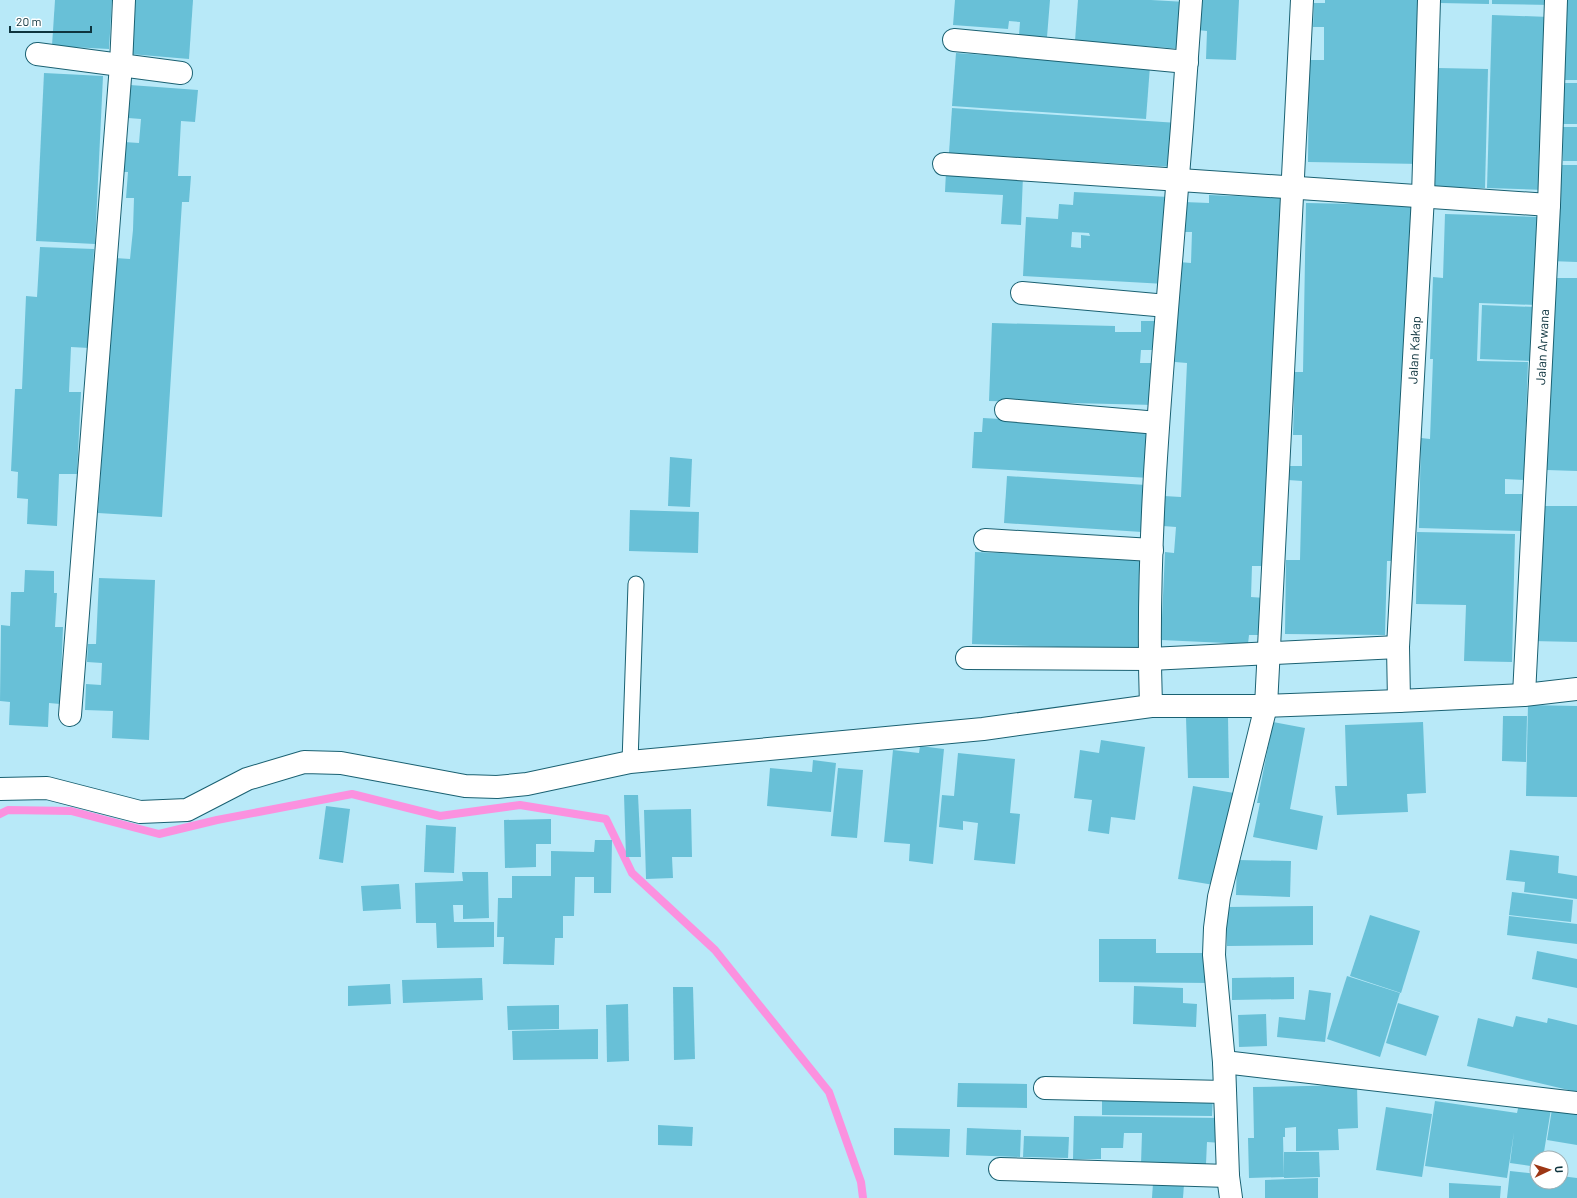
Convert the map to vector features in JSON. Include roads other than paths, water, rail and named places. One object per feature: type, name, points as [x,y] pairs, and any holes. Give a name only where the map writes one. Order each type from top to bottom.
[{"type":"street","points":[[70,715],[121,65],[124,0]]},
{"type":"street","points":[[1151,706],[1150,659],[1152,550],[1158,423],[1191,0]]},
{"type":"street","points":[[1231,1198],[1228,1176],[1224,1062],[1214,955],[1215,928],[1219,897],[1266,706],[1294,188],[1302,0]]},
{"type":"street","name":"Jalan Kakap","points":[[1399,701],[1398,647],[1423,196],[1428,0]]},
{"type":"street","name":"Jalan Arwana","points":[[1524,695],[1549,205],[1556,0]]},
{"type":"street","points":[[954,40],[1187,62]]},
{"type":"street","points":[[37,54],[181,72]]},
{"type":"street","points":[[944,164],[1549,205]]},
{"type":"street","points":[[1022,293],[1168,306]]},
{"type":"street","points":[[1006,410],[1158,423]]},
{"type":"street","points":[[985,540],[1152,550]]},
{"type":"street","points":[[967,658],[1150,659],[1398,647]]},
{"type":"street","points":[[0,789],[47,788],[140,812],[187,810],[248,779],[304,762],[341,763],[465,786],[497,787],[527,784],[630,762],[983,729],[1151,706],[1266,706],[1399,701],[1524,695],[1577,689]]},
{"type":"street","points":[[1224,1062],[1577,1103]]},
{"type":"street","points":[[1045,1088],[1225,1092]]},
{"type":"street","points":[[1000,1169],[1228,1176]]},
{"type":"lane","points":[[630,762],[636,584]]},
{"type":"waterway","points":[[0,814],[8,810],[71,811],[159,834],[217,820],[352,794],[440,816],[520,805],[606,819],[632,873],[715,950],[829,1092],[861,1182],[863,1198]]}]
